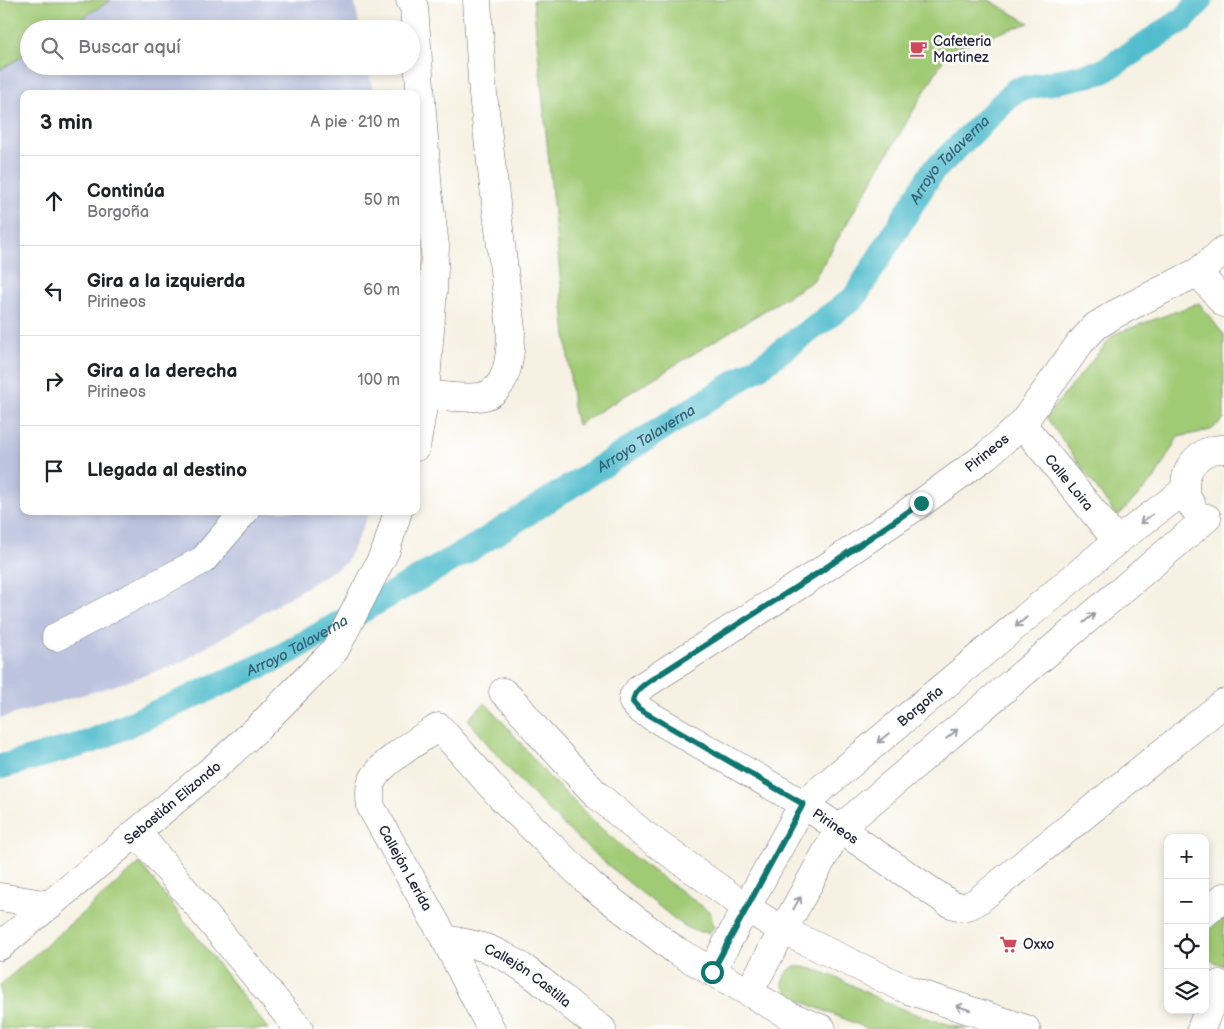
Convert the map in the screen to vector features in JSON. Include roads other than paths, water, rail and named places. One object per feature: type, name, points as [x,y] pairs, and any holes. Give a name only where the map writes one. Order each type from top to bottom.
[{"type":"street","points":[[419,75],[428,191],[435,246],[433,290],[420,395],[481,396],[492,392],[507,369],[511,349],[511,329],[483,95],[477,0]]},
{"type":"street","points":[[414,2],[415,20]]},
{"type":"street","name":"Pirineos","points":[[1224,250],[1198,272],[1115,314],[1096,326],[1080,343],[1022,424],[988,454],[921,503],[818,573],[651,680],[636,692],[633,702],[639,709],[803,804],[949,903],[960,907],[974,904],[1224,703]]},
{"type":"street","points":[[1198,272],[1224,303]]},
{"type":"street","name":"Calle Loira","points":[[1022,424],[1117,541]]},
{"type":"street","points":[[748,992],[839,828],[1216,519],[1196,511],[1189,501],[1185,490],[1186,477],[1190,466],[1198,456],[1210,450],[1224,449]]},
{"type":"street","name":"Borgoña","points":[[712,972],[803,804],[1117,541],[1185,490]]},
{"type":"street","points":[[56,637],[203,560],[242,515]]},
{"type":"street","name":"Sebastián Elizondo","points":[[0,946],[259,727],[335,650],[386,550],[397,515]]},
{"type":"street","points":[[503,692],[539,734],[596,794],[642,833],[747,908],[782,930],[908,990],[1026,1029]]},
{"type":"street","name":"Callejón Lerida","points":[[491,1029],[445,939],[371,807],[371,782],[381,769],[403,751],[439,727],[500,798],[591,885],[675,950],[712,972]]},
{"type":"street","points":[[137,832],[298,1029]]},
{"type":"street","points":[[0,897],[50,905]]},
{"type":"street","points":[[1209,910],[1224,897]]},
{"type":"street","name":"Callejón Castilla","points":[[445,939],[467,943],[499,954],[536,978],[602,1029]]},
{"type":"street","points":[[712,972],[788,1015],[822,1029]]},
{"type":"street","points":[[1201,1029],[1216,983]]},
{"type":"waterway","name":"Arroyo Talaverna","points":[[0,767],[90,742],[278,658],[474,547],[758,368],[854,298],[932,172],[1016,90],[1102,72],[1184,19],[1201,0]]},
{"type":"place","name":"Cafeteria Martinez","points":[[919,49]]},
{"type":"place","name":"Oxxo","points":[[1009,944]]}]
